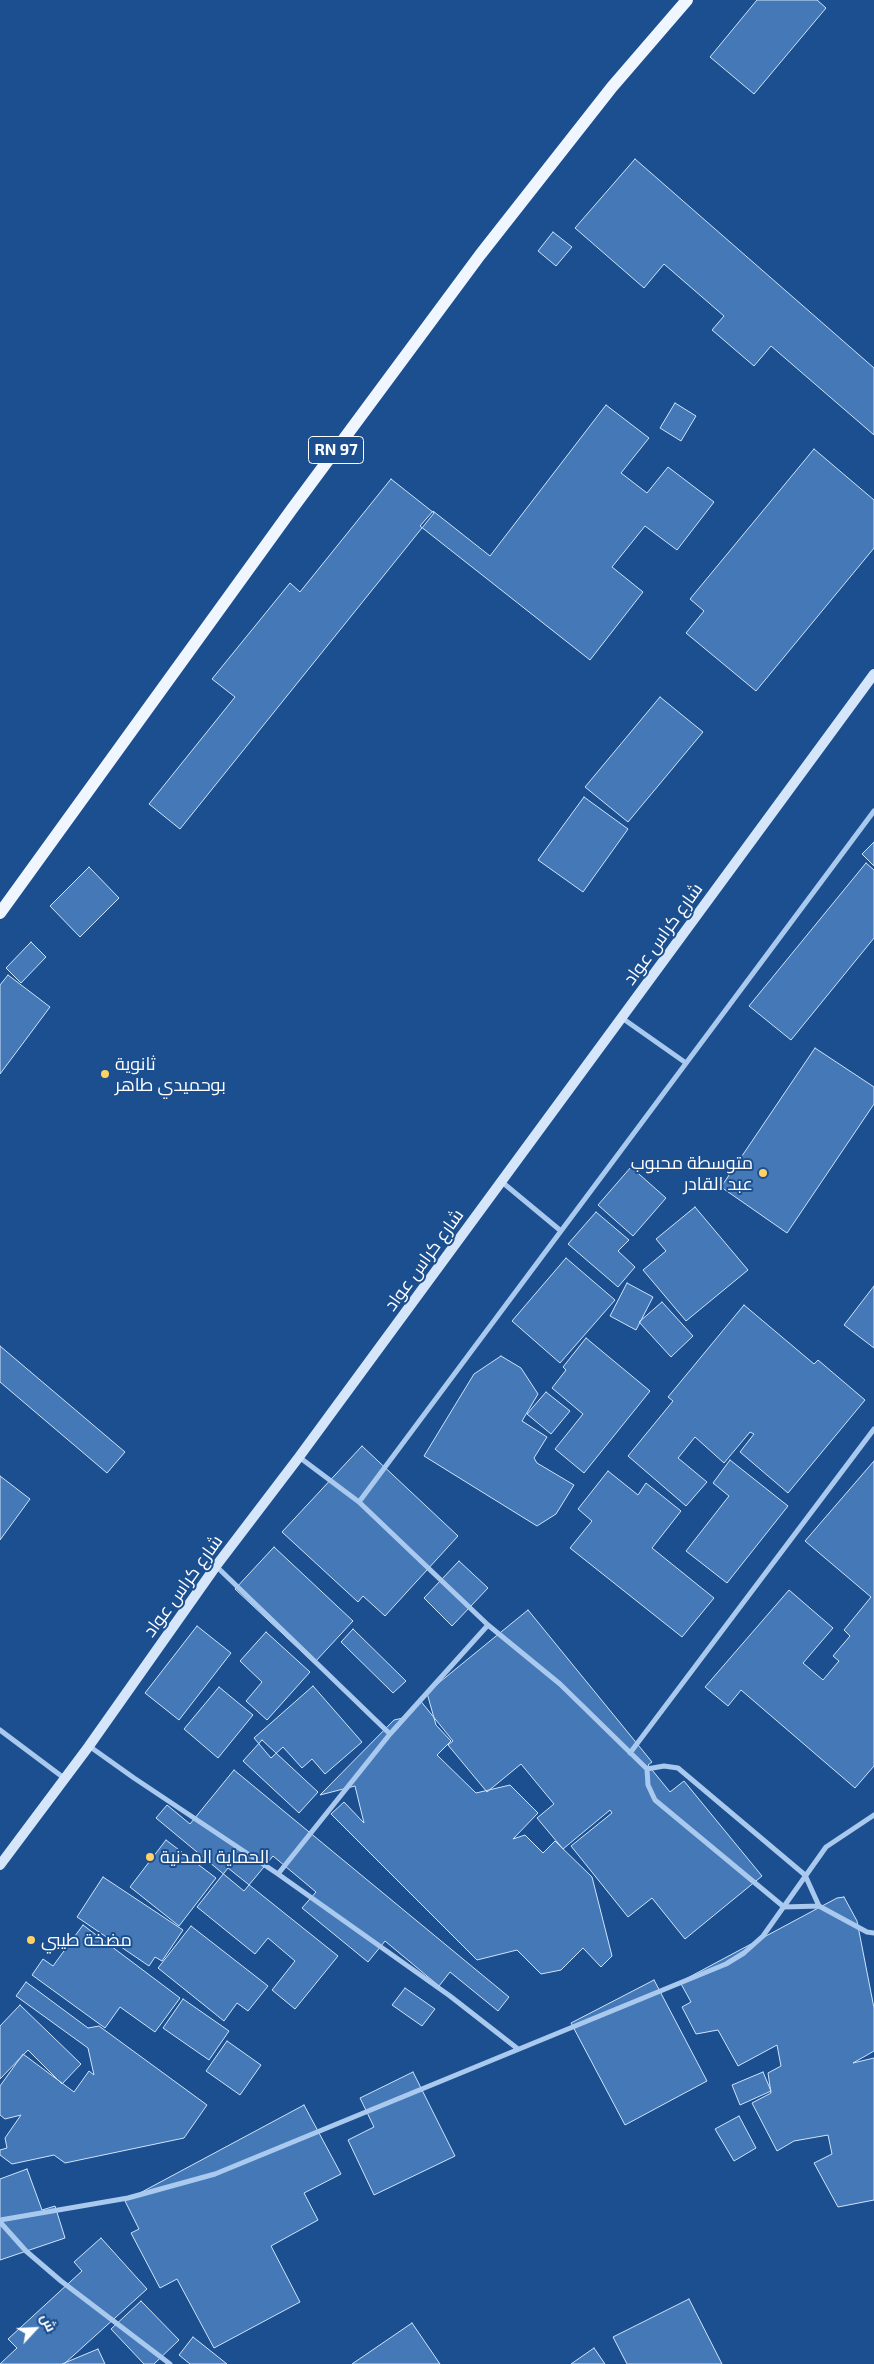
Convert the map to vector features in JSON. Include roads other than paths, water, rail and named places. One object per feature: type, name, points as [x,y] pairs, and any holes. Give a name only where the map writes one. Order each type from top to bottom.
[{"type":"main road","name":"RN 97","points":[[0,913],[286,517],[480,255],[612,87],[687,0]]},
{"type":"street","name":"شارع كراس عواد","points":[[0,1865],[89,1746],[216,1566],[502,1182],[874,674]]},
{"type":"street","points":[[360,1502],[874,811]]},
{"type":"street","points":[[622,1018],[686,1063]]},
{"type":"street","points":[[502,1182],[561,1231]]},
{"type":"street","points":[[630,1754],[874,1429]]},
{"type":"street","points":[[299,1457],[360,1502],[488,1625],[560,1684],[647,1769],[648,1785],[654,1800],[784,1907],[818,1906],[867,1932],[874,1933]]},
{"type":"street","points":[[216,1566],[390,1734]]},
{"type":"street","points":[[278,1874],[390,1734],[488,1625]]},
{"type":"street","points":[[0,1730],[64,1778]]},
{"type":"street","points":[[89,1746],[278,1874],[450,1996],[518,2049]]},
{"type":"street","points":[[647,1769],[664,1766],[678,1768],[805,1875],[818,1906]]},
{"type":"street","points":[[0,2221],[128,2198],[215,2174],[726,1964],[744,1954],[763,1936],[826,1847],[874,1815]]},
{"type":"street","points":[[0,2221],[26,2251],[61,2281],[170,2364]]},
{"type":"place","name":"ثانوية بوحميدي طاهر","points":[[105,1074]]},
{"type":"place","name":"متوسطة محبوب عبد القادر","points":[[763,1173]]},
{"type":"place","name":"الحماية المدنية","points":[[150,1857]]},
{"type":"place","name":"مضخة طيبي","points":[[31,1940]]}]
